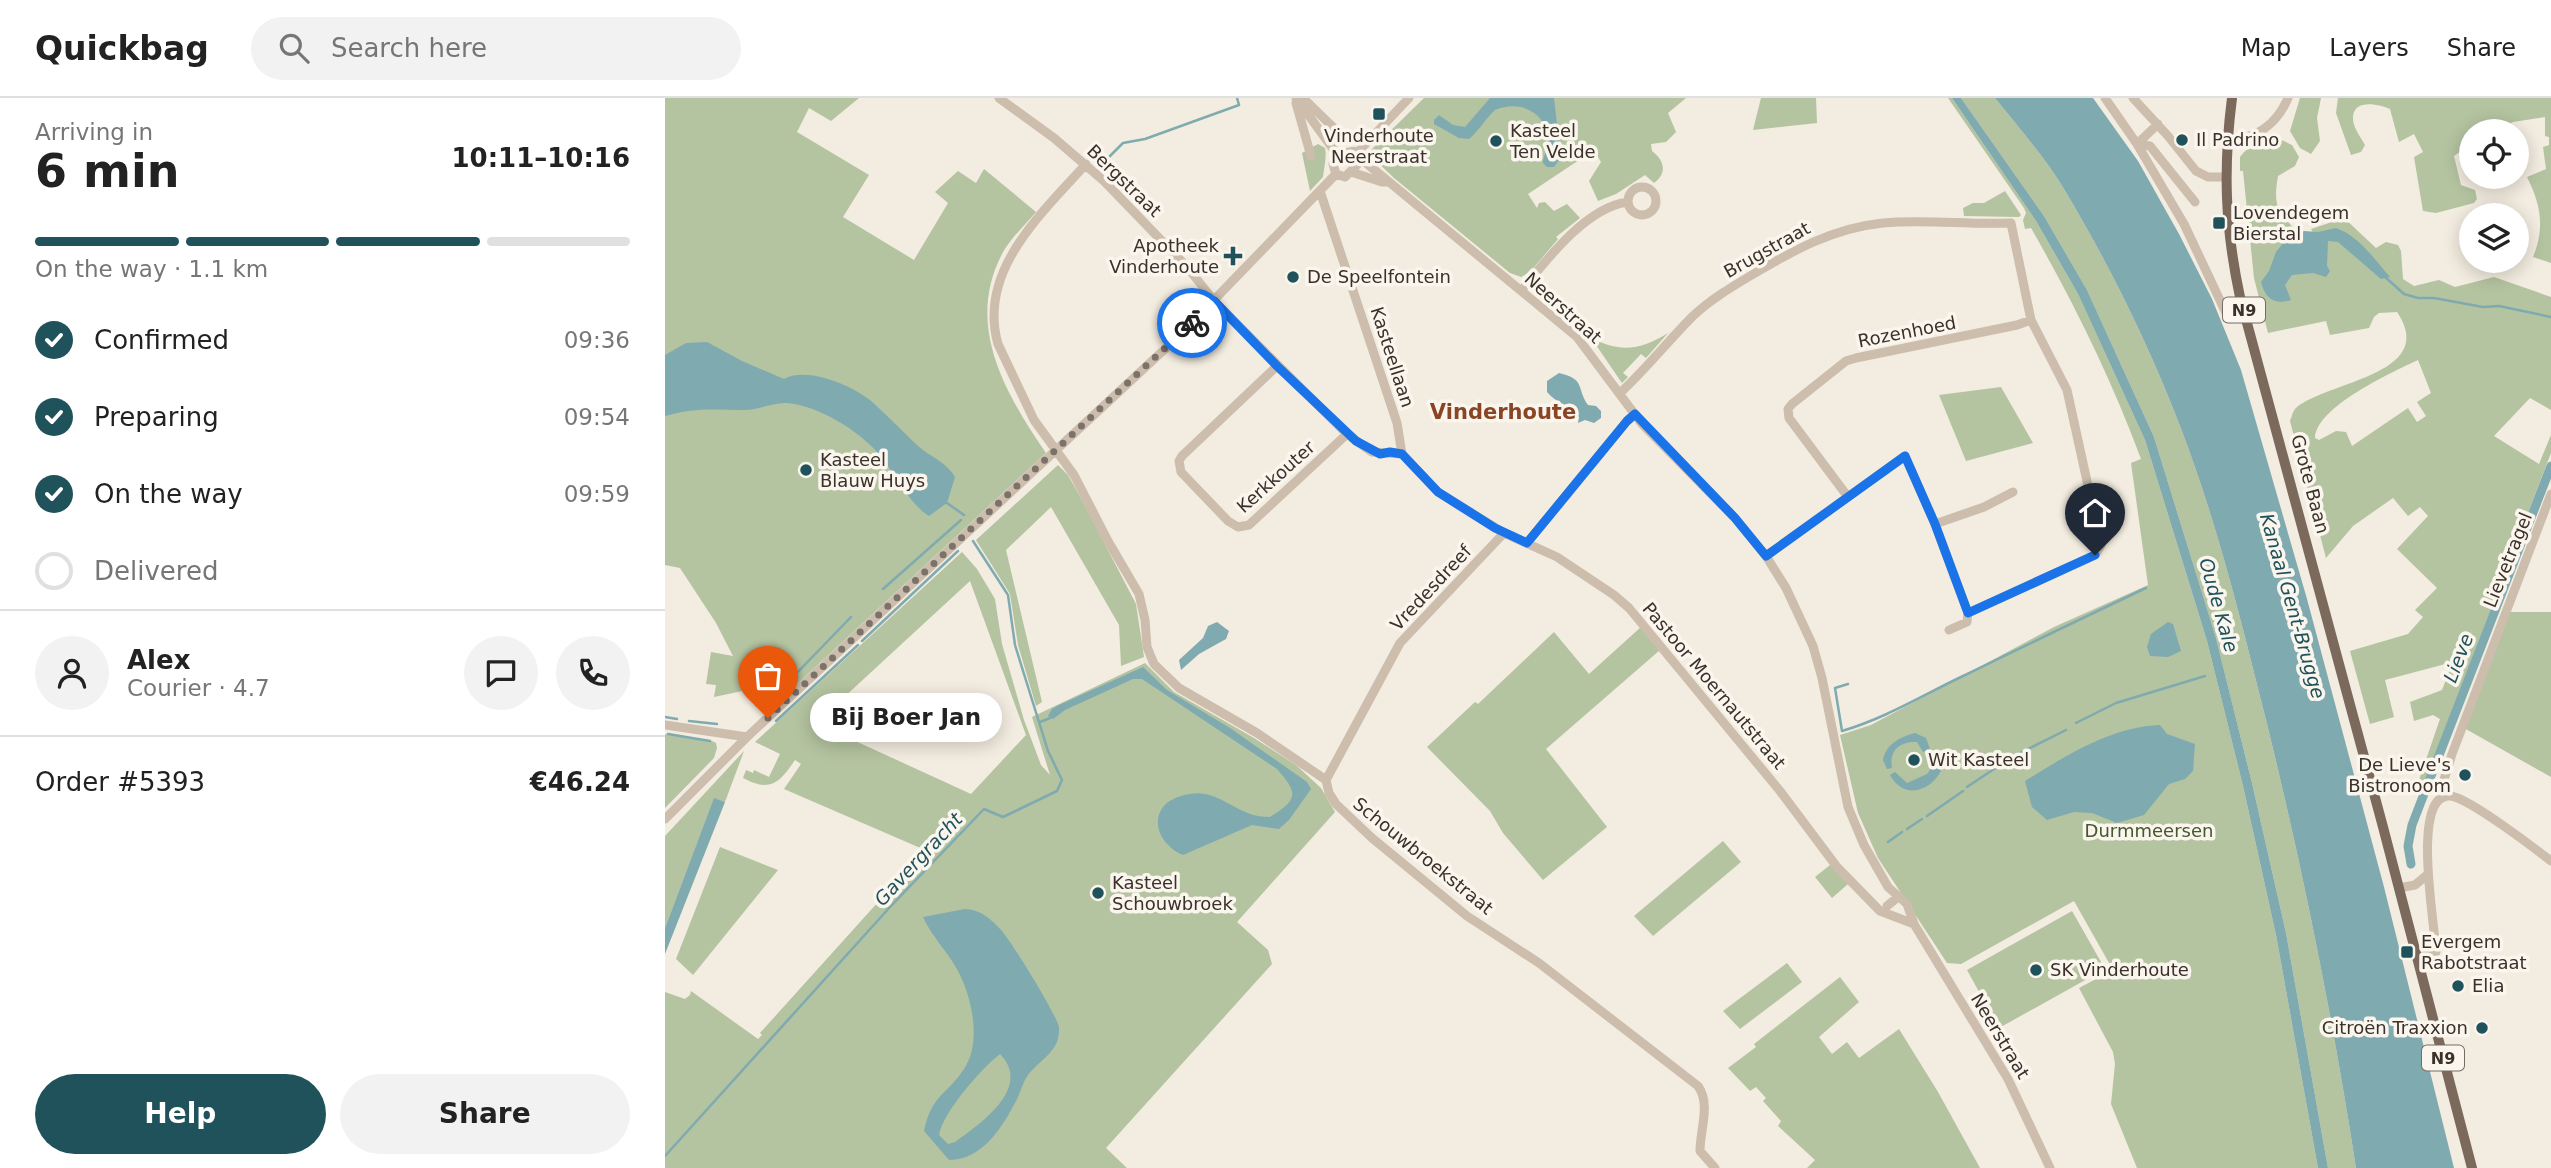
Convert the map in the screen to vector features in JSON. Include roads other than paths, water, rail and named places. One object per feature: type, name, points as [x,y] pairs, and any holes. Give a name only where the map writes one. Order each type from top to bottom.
[{"type":"main road","name":"Grote Baan","points":[[2232,98],[2225,177],[2230,245],[2240,297],[2399,888]]},
{"type":"main road","name":"N9","points":[[2399,888],[2472,1168]]},
{"type":"street","name":"Bergstraat","points":[[999,98],[1086,164],[1188,268],[1214,301],[1347,434],[1372,452],[1402,454]]},
{"type":"street","points":[[1295,98],[1311,156]]},
{"type":"street","points":[[1295,98],[1339,157]]},
{"type":"street","points":[[1303,98],[1341,135]]},
{"type":"street","points":[[1336,174],[1345,177],[1351,172],[1359,155],[1409,98]]},
{"type":"street","points":[[2105,98],[2137,144],[2184,224],[2226,313]]},
{"type":"street","points":[[2133,98],[2196,171],[2208,177],[2225,177]]},
{"type":"street","points":[[2227,139],[2245,139],[2254,135],[2278,116],[2288,98]]},
{"type":"street","points":[[2137,144],[2158,124]]},
{"type":"street","points":[[2137,144],[2150,146],[2195,202]]},
{"type":"street","points":[[1336,174],[1333,164],[1339,157],[1348,152],[1359,155]]},
{"type":"street","name":"Neerstraat","points":[[1359,155],[1577,337],[1635,414],[1735,518],[1766,556],[1786,588],[1813,646],[1848,807],[1864,845],[1888,887],[1892,904],[1913,925],[2008,1079],[2050,1168]]},
{"type":"street","name":"Schouwbroekstraat","points":[[1086,164],[1013,249],[994,308],[995,332],[1005,361],[1034,420],[1074,475],[1139,594],[1147,647],[1154,664],[1179,688],[1257,733],[1326,780],[1329,793],[1336,804],[1372,838],[1467,916],[1539,963],[1698,1087],[1703,1094],[1705,1105],[1700,1151],[1715,1168]]},
{"type":"street","name":"Neerstraat","points":[[1351,172],[1389,182]]},
{"type":"street","points":[[665,819],[747,737],[1056,452],[1214,301],[1336,174]]},
{"type":"street","name":"Kasteellaan","points":[[1320,191],[1397,423],[1402,454]]},
{"type":"street","points":[[1522,290],[1574,231],[1615,204],[1627,202]]},
{"type":"street","name":"Brugstraat","points":[[1620,393],[1707,304],[1786,254],[1822,237],[1882,223],[2011,223],[2031,320]]},
{"type":"street","points":[[1968,613],[2095,555],[2101,545],[2067,390],[2031,320]]},
{"type":"street","name":"Rozenhoed","points":[[1848,497],[1789,418],[1788,410],[1792,404],[1836,369],[1856,358],[2031,320]]},
{"type":"street","name":"Kerkkouter","points":[[1277,366],[1179,461],[1181,472],[1228,521],[1238,527],[1249,525],[1347,434]]},
{"type":"street","points":[[1527,543],[1635,414]]},
{"type":"street","name":"Pastoor Moernautstraat","points":[[1402,454],[1438,492],[1504,533],[1557,557],[1582,572],[1629,608],[1780,790],[1837,867],[1866,899],[1892,904]]},
{"type":"street","points":[[1766,556],[1905,456],[1935,524],[1968,613],[1967,622],[1949,630]]},
{"type":"street","points":[[1935,524],[1984,507],[2013,492]]},
{"type":"street","name":"Lievetragel","points":[[2445,797],[2442,786],[2452,754],[2551,494]]},
{"type":"street","name":"Vredesdreef","points":[[1326,780],[1401,643],[1504,533]]},
{"type":"street","points":[[665,725],[747,737]]},
{"type":"street","points":[[2417,958],[2435,952],[2427,875],[2429,826],[2437,804],[2445,797],[2460,799],[2551,861]]},
{"type":"street","points":[[2399,888],[2415,885],[2427,875]]},
{"type":"street","name":"Neerstraat","points":[[1892,904],[1907,904],[1904,915]]},
{"type":"water","points":[[1490,98],[1554,98],[1560,151],[1559,160],[1554,167],[1547,167],[1543,163],[1547,147],[1545,127],[1534,113],[1526,109],[1516,106],[1495,110],[1469,139],[1459,138],[1434,124],[1439,115],[1453,125],[1465,127]]},
{"type":"water","points":[[1952,98],[1961,98],[2044,216],[2087,290],[2154,437],[2216,638],[2252,783],[2286,933],[2328,1168],[2318,1168],[2276,935],[2207,641],[2145,440],[2078,294],[2036,221]]},
{"type":"water","name":"Kanaal Gent-Brugge","points":[[1995,98],[2093,98],[2138,161],[2212,299],[2241,370],[2307,599],[2384,887],[2454,1168],[2356,1168],[2305,889],[2248,649],[2206,499],[2155,365],[2097,246],[2057,177]]},
{"type":"water","points":[[2336,228],[2359,242],[2390,277],[2381,279],[2338,242],[2328,241],[2327,266],[2330,271],[2326,277],[2313,273],[2292,275],[2285,285],[2291,300],[2280,302],[2271,299],[2261,282],[2269,271],[2276,252],[2288,237],[2304,231],[2318,232]]},
{"type":"water","points":[[707,342],[784,379],[793,376],[816,376],[840,383],[862,394],[955,477],[947,503],[929,516],[915,504],[885,461],[870,445],[849,428],[812,409],[782,403],[750,410],[696,410],[665,416],[665,355],[686,343]]},
{"type":"water","points":[[1559,373],[1577,381],[1584,399],[1588,405],[1596,406],[1601,411],[1601,418],[1594,423],[1585,420],[1578,423],[1579,417],[1575,413],[1547,392],[1547,381]]},
{"type":"water","points":[[1217,622],[1229,631],[1226,639],[1199,654],[1181,670],[1179,660],[1203,638],[1208,626]]},
{"type":"water","points":[[2168,622],[2173,624],[2181,651],[2168,657],[2150,656],[2147,647],[2151,634]]},
{"type":"water","points":[[1143,667],[1167,690],[1230,728],[1307,782],[1311,789],[1289,820],[1279,829],[1252,825],[1183,855],[1166,842],[1160,834],[1159,816],[1162,808],[1181,796],[1211,796],[1253,815],[1270,817],[1286,805],[1292,790],[1277,769],[1142,679],[1133,679],[1065,710],[1053,719],[1048,716],[1052,709],[1059,705]]},
{"type":"water","points":[[2160,725],[2167,734],[2195,744],[2193,771],[2185,779],[2169,784],[2144,815],[2117,823],[2092,813],[2074,812],[2047,820],[2032,807],[2025,781],[2089,744],[2124,731]]},
{"type":"water","points":[[1915,733],[1926,738],[1930,749],[1923,752],[1917,742],[1900,745],[1892,757],[1892,768],[1887,769],[1883,760],[1890,745]]},
{"type":"water","points":[[1933,753],[1941,771],[1930,784],[1909,790],[1895,783],[1890,775],[1895,772],[1907,783],[1927,774],[1930,770],[1926,757]]},
{"type":"water","points":[[714,798],[725,802],[665,954],[665,928]]},
{"type":"water","points":[[965,909],[981,913],[990,919],[1007,937],[1059,1027],[1058,1038],[1050,1053],[1028,1075],[991,1140],[972,1154],[949,1160],[924,1131],[935,1102],[964,1069],[969,1058],[973,1046],[973,1020],[958,971],[923,917]],"holes":[[[1000,1054],[1009,1067],[1007,1092],[999,1104],[977,1125],[955,1142],[948,1144],[939,1135],[948,1115],[964,1092]]]},
{"type":"waterway","points":[[1096,165],[1102,164],[1123,143],[1145,139],[1239,105],[1237,98]]},
{"type":"waterway","points":[[2384,276],[2404,294],[2418,298],[2434,298],[2483,307],[2499,306],[2551,317]]},
{"type":"waterway","name":"Lieve","points":[[2411,864],[2408,846],[2412,825],[2551,466]]},
{"type":"waterway","name":"Gavergracht","points":[[947,503],[964,515]]},
{"type":"waterway","points":[[883,589],[961,520]]},
{"type":"waterway","name":"Gavergracht","points":[[665,1156],[890,907],[984,809],[1003,817],[1057,791],[1062,780],[1048,751],[1015,645],[1008,595],[973,541]]},
{"type":"waterway","points":[[862,641],[958,551]]},
{"type":"waterway","points":[[1848,684],[1835,688],[1842,731],[1889,713],[2146,588]]},
{"type":"waterway","points":[[763,708],[851,617]]},
{"type":"waterway","points":[[776,721],[858,645]]},
{"type":"waterway","points":[[2076,723],[2116,703],[2205,676]]},
{"type":"waterway","points":[[665,717],[677,719]]},
{"type":"waterway","points":[[1040,722],[1050,718]]},
{"type":"waterway","points":[[689,721],[717,724]]},
{"type":"waterway","points":[[1967,787],[2012,757],[2066,730]]},
{"type":"waterway","points":[[668,734],[710,741]]},
{"type":"waterway","points":[[1927,816],[1963,791]]},
{"type":"waterway","points":[[1907,829],[1922,819]]},
{"type":"waterway","points":[[1888,842],[1902,832]]},
{"type":"place","name":"Vinderhoute Neerstraat","points":[[1379,114]]},
{"type":"place","name":"Il Padrino","points":[[2182,140]]},
{"type":"place","name":"Kasteel Ten Velde","points":[[1496,141]]},
{"type":"place","name":"Lovendegem Bierstal","points":[[2219,223]]},
{"type":"place","name":"Apotheek Vinderhoute","points":[[1233,256]]},
{"type":"place","name":"De Speelfontein","points":[[1293,277]]},
{"type":"place","name":"Kasteel Blauw Huys","points":[[806,470]]},
{"type":"place","name":"Bij Boer Jan","points":[[768,718]]},
{"type":"place","name":"Wit Kasteel","points":[[1914,760]]},
{"type":"place","name":"De Lieve's Bistronoom","points":[[2465,775]]},
{"type":"place","name":"Kasteel Schouwbroek","points":[[1098,893]]},
{"type":"place","name":"Evergem Rabotstraat","points":[[2407,952]]},
{"type":"place","name":"SK Vinderhoute","points":[[2036,970]]},
{"type":"place","name":"Elia","points":[[2458,986]]},
{"type":"place","name":"Citroën Traxxion","points":[[2482,1028]]},
{"type":"district","name":"Vinderhoute","points":[[1503,412]]},
{"type":"water label","name":"Oude Kale","points":[[2219,605]]},
{"type":"park label","name":"Durmmeersen","points":[[2149,831]]}]
